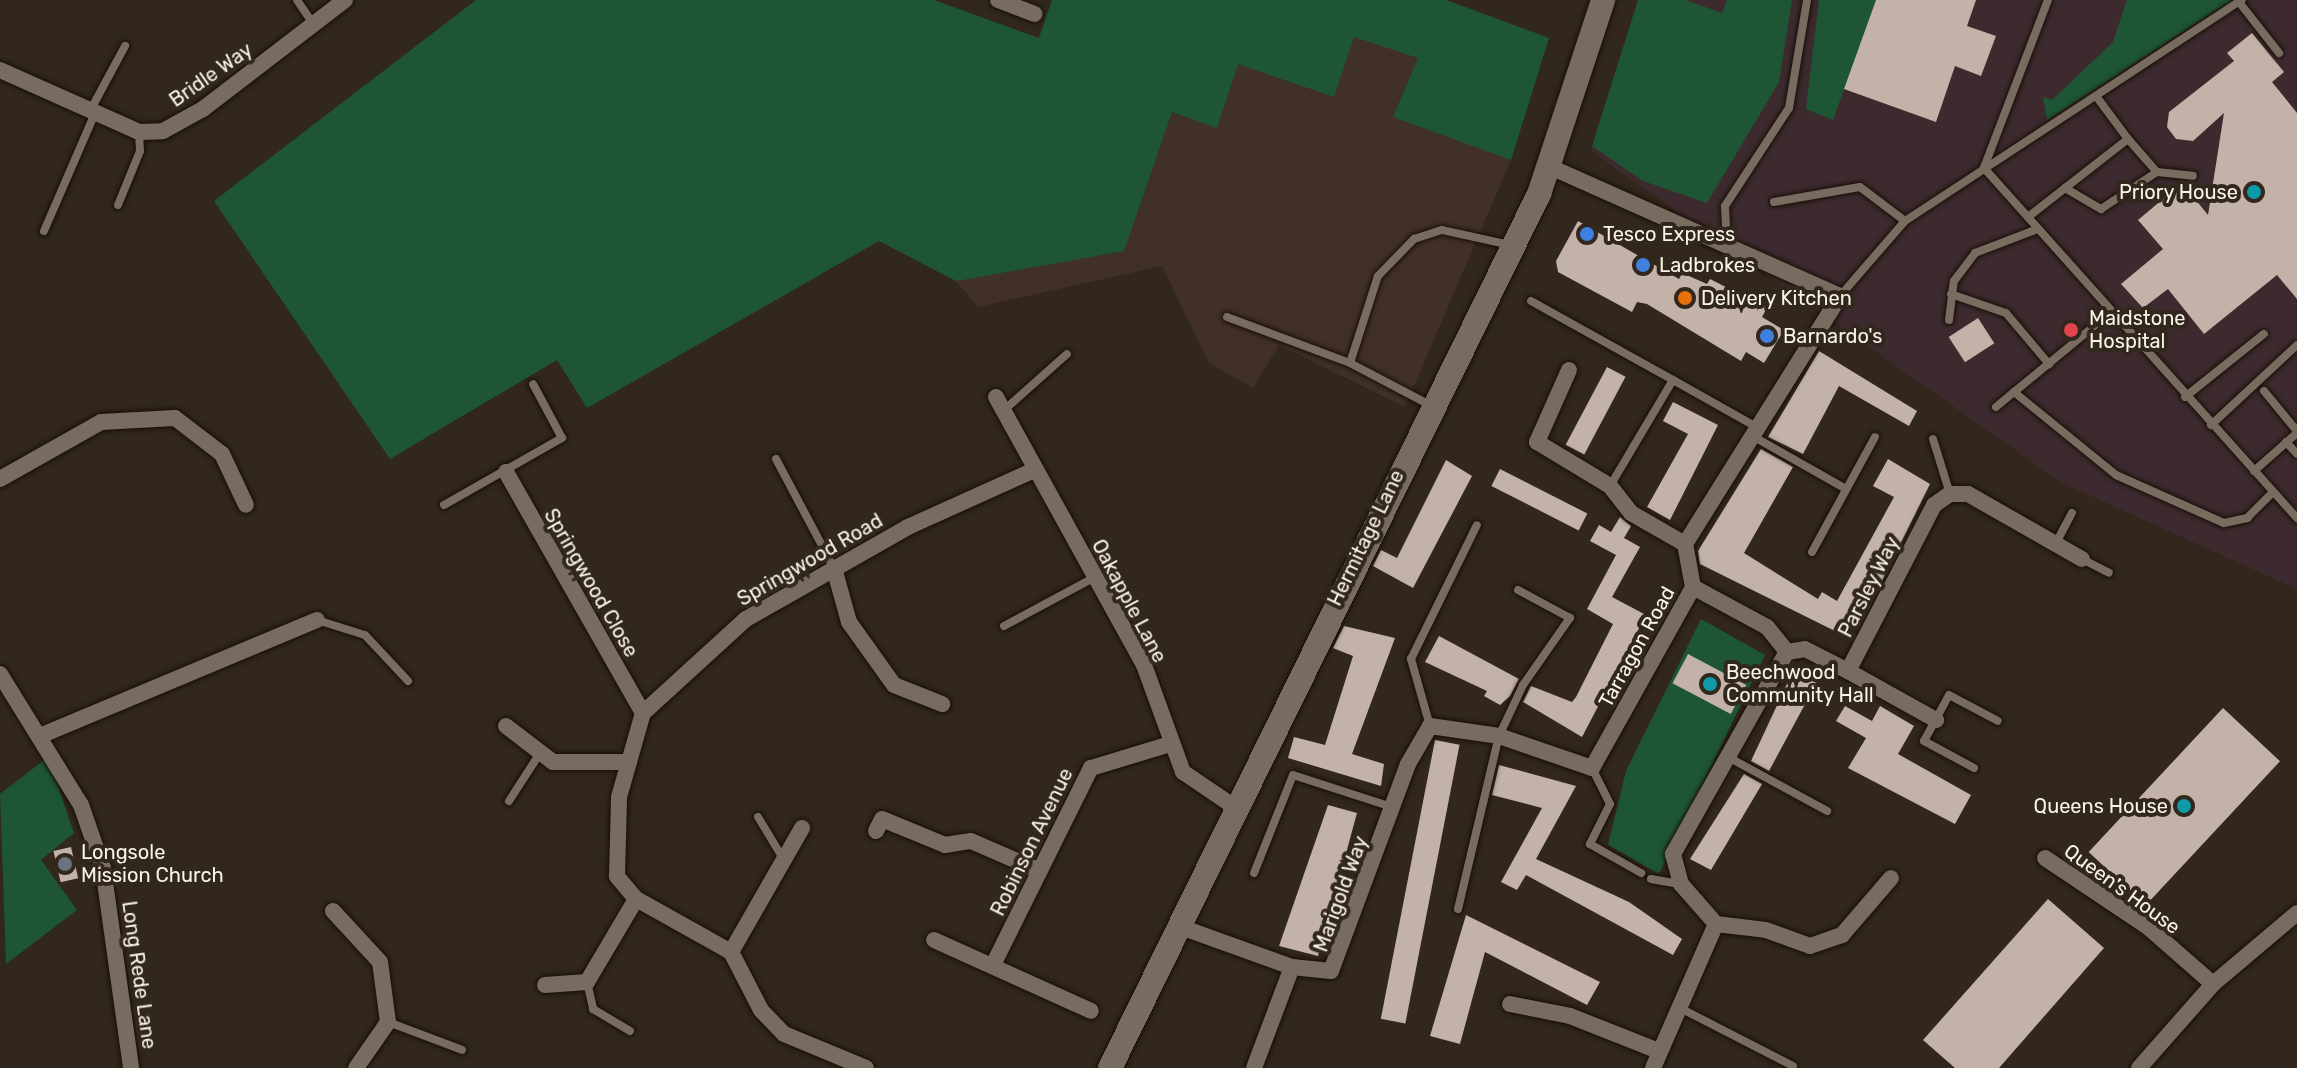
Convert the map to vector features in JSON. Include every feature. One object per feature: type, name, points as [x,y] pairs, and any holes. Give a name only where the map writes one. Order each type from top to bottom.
[{"type":"main road","name":"Hermitage Lane","points":[[1110,1068],[1430,405],[1514,246],[1550,167],[1603,0]]},
{"type":"street","name":"Bridle Way","points":[[139,132],[163,131],[203,109],[345,0]]},
{"type":"street","points":[[998,0],[1034,14]]},
{"type":"street","points":[[0,70],[139,132]]},
{"type":"street","points":[[1550,167],[1840,296],[1758,434],[1685,544],[1631,513],[1610,486],[1537,442],[1569,370]]},
{"type":"street","name":"Oakapple Lane","points":[[1000,404],[1032,471],[1144,665],[1170,744],[1192,784],[1236,808]]},
{"type":"street","points":[[0,479],[101,422],[175,418],[222,454],[246,505]]},
{"type":"street","name":"Springwood Road","points":[[643,713],[746,619],[834,568],[1032,471]]},
{"type":"street","name":"Springwood Close","points":[[506,472],[643,713]]},
{"type":"street","points":[[1950,494],[1968,494],[2082,559]]},
{"type":"street","name":"Parsley Way","points":[[1787,652],[1805,649],[1848,671],[1934,505],[1950,494]]},
{"type":"street","name":"Tarragon Road","points":[[1592,768],[1693,587],[1685,544]]},
{"type":"street","points":[[834,568],[849,622],[894,685],[942,704]]},
{"type":"street","points":[[1693,587],[1767,627],[1787,652],[1673,854],[1681,884],[1716,924],[1766,930],[1810,946],[1842,935],[1891,878]]},
{"type":"street","points":[[42,735],[317,620]]},
{"type":"street","points":[[1848,671],[1936,720]]},
{"type":"street","name":"Long Rede Lane","points":[[0,674],[42,735],[81,805],[103,868],[131,1068]]},
{"type":"street","points":[[643,713],[629,762],[613,852],[617,876],[636,899],[731,952],[761,1010],[784,1034],[866,1068]]},
{"type":"street","points":[[506,726],[540,753],[585,767],[629,762]]},
{"type":"street","points":[[1430,726],[1499,736],[1592,768]]},
{"type":"street","name":"Marigold Way","points":[[1178,926],[1292,967],[1331,971],[1339,962],[1392,808],[1430,726]]},
{"type":"street","name":"Robinson Avenue","points":[[993,965],[1091,768],[1170,744]]},
{"type":"street","points":[[876,831],[882,819],[945,845],[971,841],[1040,871]]},
{"type":"street","points":[[731,952],[802,828]]},
{"type":"street","name":"Queen's House","points":[[2045,858],[2149,928],[2213,984]]},
{"type":"street","points":[[545,985],[587,982],[636,899]]},
{"type":"street","points":[[333,911],[380,962],[388,1022],[356,1068]]},
{"type":"street","points":[[2147,1065],[2213,984],[2297,913]]},
{"type":"street","points":[[1653,1068],[1716,924]]},
{"type":"street","points":[[934,940],[1091,1011]]},
{"type":"street","points":[[1254,1068],[1292,967]]},
{"type":"street","points":[[1510,1004],[1570,1016],[1659,1051]]},
{"type":"lane","points":[[297,0],[314,25]]},
{"type":"lane","points":[[1727,246],[1725,206],[1789,108],[1807,0]]},
{"type":"lane","points":[[1984,168],[2048,0]]},
{"type":"lane","points":[[1840,296],[1905,221],[2240,1],[2279,53]]},
{"type":"lane","points":[[44,231],[92,112],[125,46]]},
{"type":"lane","points":[[2096,96],[2157,172]]},
{"type":"lane","points":[[118,205],[140,151],[139,132]]},
{"type":"lane","points":[[2028,217],[2128,139]]},
{"type":"lane","points":[[1984,168],[2185,397],[2297,518]]},
{"type":"lane","points":[[2065,188],[2101,209],[2157,172],[2193,176]]},
{"type":"lane","points":[[1774,202],[1860,187],[1905,221]]},
{"type":"lane","points":[[1949,320],[1951,294],[1975,253],[2038,229]]},
{"type":"lane","points":[[1350,363],[1378,276],[1414,239],[1442,230],[1514,246]]},
{"type":"lane","points":[[1951,294],[2006,313],[2049,364]]},
{"type":"lane","points":[[1531,301],[1673,380],[1846,489]]},
{"type":"lane","points":[[1996,407],[2110,313]]},
{"type":"lane","points":[[1227,317],[1350,363],[1430,405]]},
{"type":"lane","points":[[2185,397],[2264,334]]},
{"type":"lane","points":[[2211,425],[2297,345]]},
{"type":"lane","points":[[1000,404],[1067,354]]},
{"type":"lane","points":[[1610,486],[1673,380]]},
{"type":"lane","points":[[444,505],[562,438],[533,384]]},
{"type":"lane","points":[[2254,471],[2297,432],[2264,391]]},
{"type":"lane","points":[[2014,392],[2116,475],[2224,523],[2247,518],[2273,492]]},
{"type":"lane","points":[[1812,552],[1875,437]]},
{"type":"lane","points":[[1933,439],[1950,494]]},
{"type":"lane","points":[[2286,442],[2297,454]]},
{"type":"lane","points":[[776,459],[834,568]]},
{"type":"lane","points":[[2055,544],[2072,513]]},
{"type":"lane","points":[[1430,726],[1411,659],[1477,525]]},
{"type":"lane","points":[[2082,559],[2109,573]]},
{"type":"lane","points":[[1004,626],[1095,577]]},
{"type":"lane","points":[[1458,909],[1499,736],[1530,673],[1570,618],[1518,590]]},
{"type":"lane","points":[[317,620],[365,635],[408,681]]},
{"type":"lane","points":[[1974,768],[1924,741],[1949,695],[1998,721]]},
{"type":"lane","points":[[509,801],[540,753]]},
{"type":"lane","points":[[1728,757],[1827,811]]},
{"type":"lane","points":[[1592,768],[1610,804],[1590,844],[1641,873]]},
{"type":"lane","points":[[1254,873],[1293,775],[1392,808]]},
{"type":"lane","points":[[758,817],[785,861]]},
{"type":"lane","points":[[1651,879],[1681,884]]},
{"type":"lane","points":[[587,982],[593,1009],[630,1031]]},
{"type":"lane","points":[[1678,1007],[1793,1066]]},
{"type":"lane","points":[[388,1022],[462,1050]]},
{"type":"shaded area","points":[[1052,0],[1446,0],[1549,38],[1511,160],[1405,407],[1279,345],[1253,388],[1209,363],[1162,266],[978,307],[956,281]]},
{"type":"shaded area","name":"Maidstone Hospital","points":[[1642,0],[2297,0],[2297,589],[2062,483],[1591,151]]},
{"type":"green space","points":[[476,0],[934,0],[1039,38],[1052,0],[1446,0],[1549,38],[1511,160],[1393,117],[1418,58],[1354,37],[1334,97],[1238,64],[1217,128],[1172,112],[1124,251],[956,281],[879,241],[587,408],[557,360],[390,459],[214,201]]},
{"type":"green space","points":[[1638,0],[1685,0],[1722,13],[1727,0],[1792,0],[1779,82],[1707,203],[1643,181],[1592,146]]},
{"type":"green space","points":[[1819,0],[1876,0],[1833,120],[1806,109]]},
{"type":"green space","points":[[2127,0],[2232,0],[2047,120],[2043,97],[2052,100],[2113,42]]},
{"type":"green space","points":[[1701,619],[1765,655],[1659,874],[1608,845],[1626,771]]},
{"type":"green space","points":[[48,757],[74,833],[41,860],[77,910],[6,964],[0,794]]},
{"type":"building","points":[[1876,0],[1976,0],[1967,26],[1996,36],[1981,76],[1955,66],[1936,122],[1844,89]]},
{"type":"building","name":"Priory House","points":[[2252,33],[2284,72],[2272,82],[2297,113],[2297,299],[2277,275],[2204,334],[2168,289],[2143,308],[2121,284],[2163,249],[2138,220],[2182,183],[2208,215],[2224,113],[2193,141],[2176,139],[2167,127],[2169,112],[2234,61],[2227,53]]},
{"type":"building","points":[[1578,221],[1679,279],[1682,273],[1707,284],[1710,279],[1767,308],[1762,317],[1784,330],[1764,363],[1746,352],[1741,361],[1647,304],[1637,302],[1632,312],[1558,272],[1556,261]]},
{"type":"building","points":[[1978,318],[1994,343],[1965,362],[1949,337]]},
{"type":"building","points":[[1819,351],[1917,411],[1909,426],[1839,386],[1803,454],[1768,437]]},
{"type":"building","points":[[1607,367],[1626,377],[1584,455],[1566,445]]},
{"type":"building","points":[[1673,402],[1718,425],[1670,520],[1647,507],[1688,434],[1663,421]]},
{"type":"building","points":[[1761,449],[1793,467],[1744,553],[1818,599],[1822,592],[1837,601],[1894,497],[1873,486],[1888,459],[1930,484],[1877,591],[1868,586],[1841,634],[1700,564],[1698,551]]},
{"type":"building","points":[[1446,460],[1472,476],[1413,588],[1373,566],[1381,550],[1397,558]]},
{"type":"building","points":[[1500,469],[1587,513],[1579,530],[1491,486]]},
{"type":"building","points":[[1620,517],[1631,526],[1624,538],[1640,547],[1612,597],[1646,615],[1582,737],[1523,702],[1531,686],[1572,702],[1576,697],[1613,624],[1587,609],[1616,555],[1590,541],[1599,525],[1611,532]]},
{"type":"building","points":[[1344,626],[1395,638],[1352,754],[1384,764],[1381,786],[1288,758],[1294,737],[1325,745],[1353,656],[1333,648]]},
{"type":"building","points":[[1439,636],[1519,679],[1510,696],[1500,705],[1484,696],[1487,691],[1425,662]]},
{"type":"building","name":"Beechwood Community Hall","points":[[1688,654],[1746,685],[1731,714],[1673,683]]},
{"type":"building","points":[[1794,669],[1817,682],[1769,771],[1751,761]]},
{"type":"building","points":[[1845,706],[1872,721],[1880,706],[1914,726],[1898,754],[1971,795],[1955,824],[1848,768],[1866,738],[1836,721]]},
{"type":"building","name":"Queens House","points":[[2223,708],[2280,761],[2146,905],[2089,852]]},
{"type":"building","points":[[1435,740],[1460,745],[1405,1024],[1381,1019]]},
{"type":"building","points":[[1499,765],[1576,786],[1536,859],[1629,902],[1682,939],[1673,955],[1526,875],[1517,890],[1501,882],[1542,808],[1492,795]]},
{"type":"building","points":[[1744,774],[1762,784],[1711,870],[1690,859]]},
{"type":"building","points":[[1328,805],[1357,813],[1318,956],[1279,946]]},
{"type":"building","name":"Longsole Mission Church","points":[[71,847],[78,878],[61,882],[53,851]]},
{"type":"building","points":[[2048,899],[2104,948],[1999,1068],[1955,1068],[1923,1040]]},
{"type":"building","points":[[1466,915],[1600,982],[1587,1005],[1485,952],[1460,1044],[1430,1036]]},
{"type":"place","name":"Priory House","points":[[2254,192]]},
{"type":"place","name":"Tesco Express","points":[[1587,234]]},
{"type":"place","name":"Ladbrokes","points":[[1643,265]]},
{"type":"place","name":"Delivery Kitchen","points":[[1685,298]]},
{"type":"place","name":"Maidstone Hospital","points":[[2071,330]]},
{"type":"place","name":"Barnardo's","points":[[1767,336]]},
{"type":"place","name":"Beechwood Community Hall","points":[[1710,684]]},
{"type":"place","name":"Queens House","points":[[2184,806]]},
{"type":"place","name":"Longsole Mission Church","points":[[65,864]]}]
